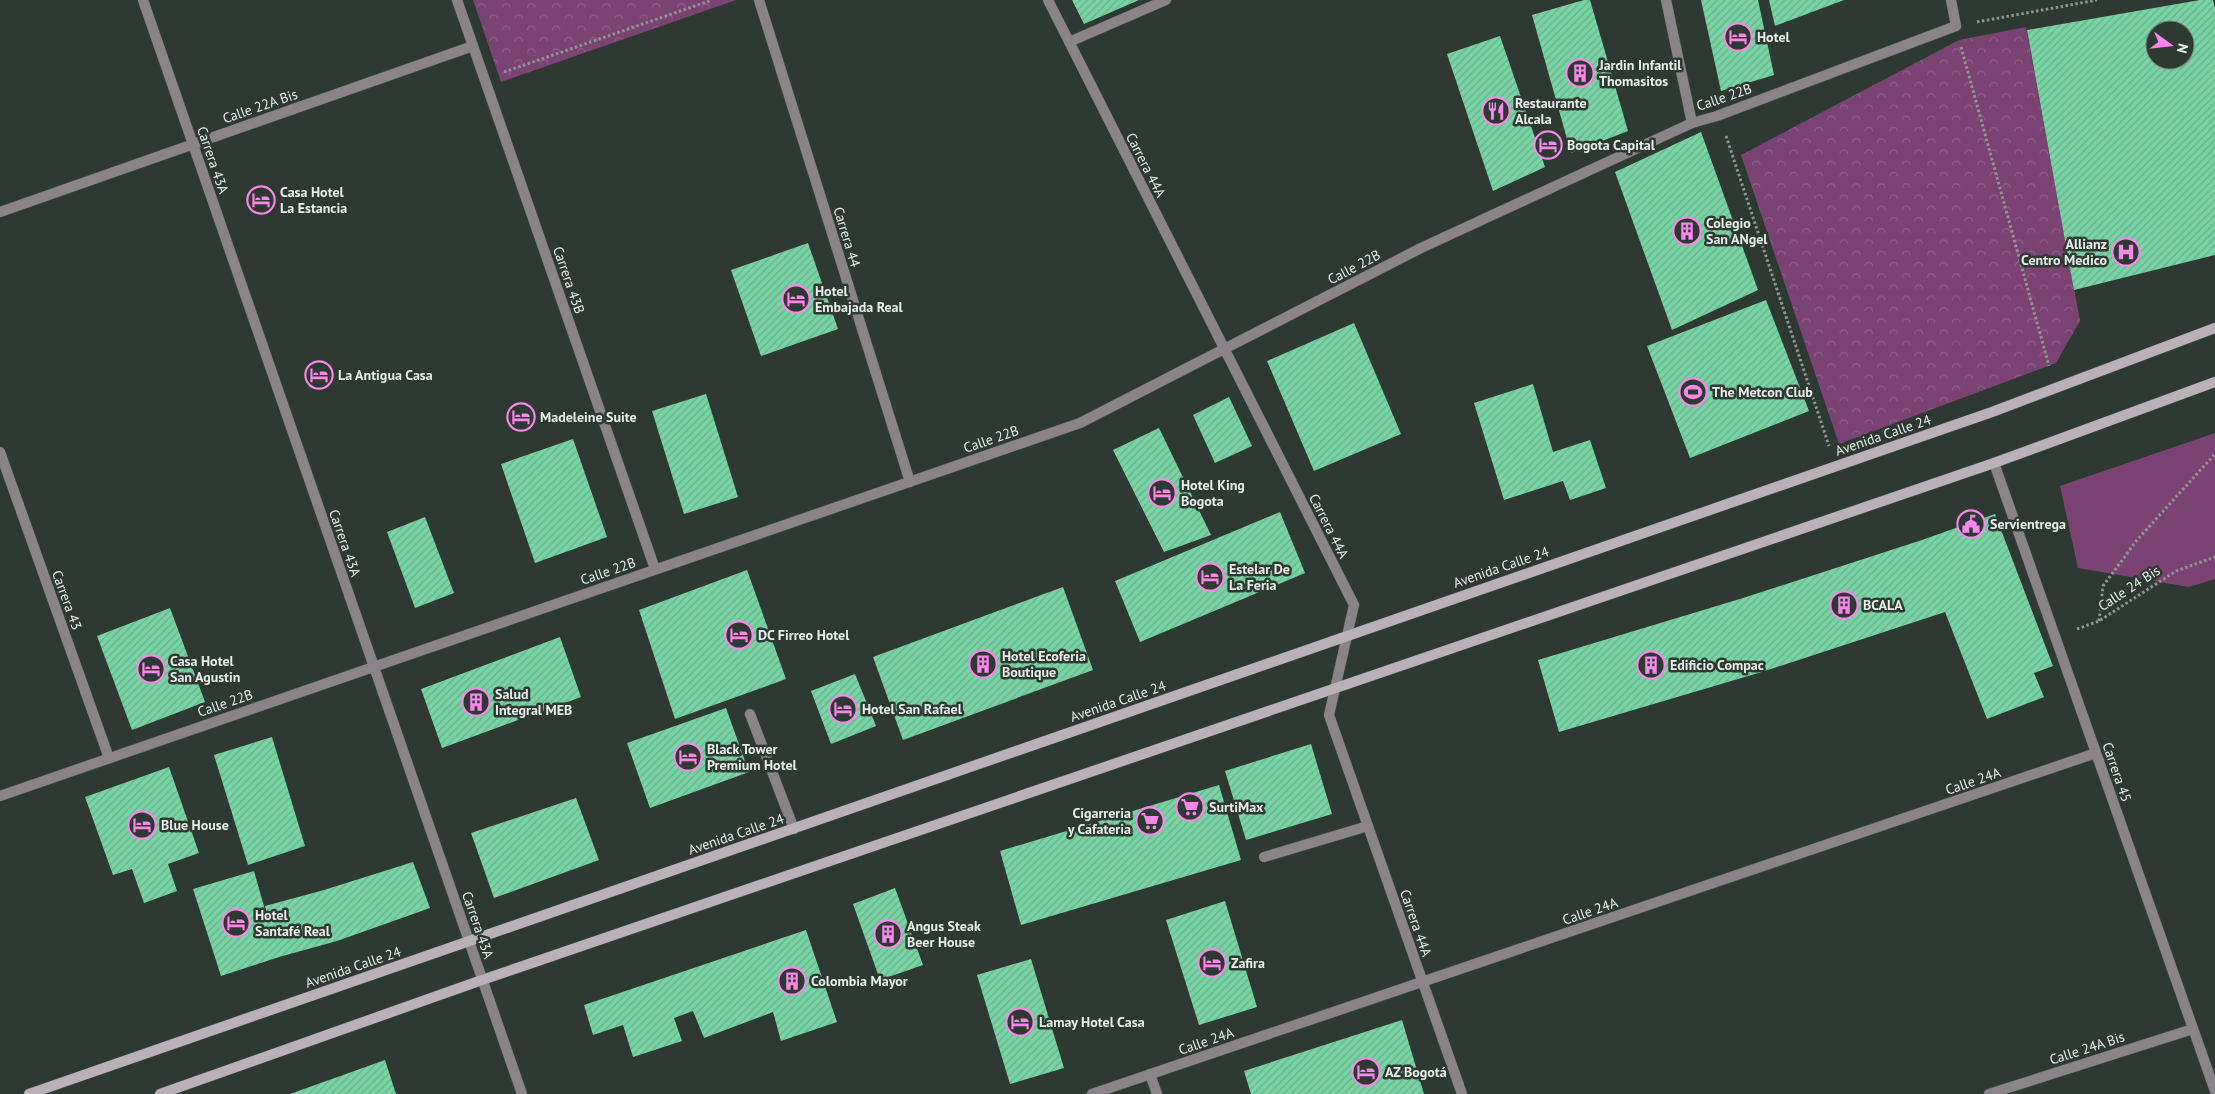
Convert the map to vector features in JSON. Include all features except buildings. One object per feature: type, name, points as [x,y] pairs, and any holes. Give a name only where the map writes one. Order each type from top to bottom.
[{"type":"main road","name":"Avenida Calle 24","points":[[28,1094],[1992,412],[2215,328]]},
{"type":"main road","points":[[160,1094],[482,980],[1994,463],[2215,382]]},
{"type":"street","name":"Carrera 43A","points":[[143,0],[522,1094]]},
{"type":"street","name":"Carrera 43B","points":[[456,0],[655,570]]},
{"type":"street","name":"Carrera 44","points":[[759,0],[910,482]]},
{"type":"street","name":"Carrera 44A","points":[[1048,0],[1354,605],[1329,715],[1462,1094]]},
{"type":"street","points":[[1069,42],[1166,0]]},
{"type":"street","points":[[1666,0],[1692,123]]},
{"type":"street","points":[[1951,0],[1956,26]]},
{"type":"street","name":"Calle 22B","points":[[0,796],[1080,423],[1421,248],[1692,123],[1717,116],[1956,26]]},
{"type":"street","name":"Calle 22A Bis","points":[[0,212],[473,46]]},
{"type":"street","name":"Carrera 43","points":[[0,452],[109,758]]},
{"type":"street","name":"Carrera 45","points":[[1994,463],[2215,1091]]},
{"type":"street","points":[[750,714],[794,828]]},
{"type":"street","name":"Calle 24A","points":[[1092,1094],[2096,754]]},
{"type":"street","points":[[1264,857],[1368,826]]},
{"type":"street","name":"Calle 24A Bis","points":[[1989,1094],[2193,1028]]},
{"type":"street","points":[[1150,1074],[1157,1094]]},
{"type":"path","points":[[485,79],[712,0]]},
{"type":"path","points":[[2051,373],[1956,26],[2097,0]]},
{"type":"path","points":[[1725,133],[1832,455]]},
{"type":"path","points":[[2099,621],[2102,586],[2137,540],[2215,454]]},
{"type":"path","name":"Calle 24 Bis","points":[[2055,638],[2099,621],[2176,571],[2215,557]]},
{"type":"green space","points":[[473,0],[736,0],[501,82]]},
{"type":"green space","points":[[2026,27],[2080,321],[2056,363],[1839,444],[1741,155],[1959,40]]},
{"type":"green space","points":[[2215,433],[2215,579],[2189,587],[2078,568],[2060,486]]},
{"type":"place","name":"Hotel","points":[[1738,37]]},
{"type":"place","name":"Jardin Infantil Thomasitos","points":[[1580,73]]},
{"type":"place","name":"Restaurante Alcala","points":[[1496,111]]},
{"type":"place","name":"Bogota Capital","points":[[1548,145]]},
{"type":"place","name":"Casa Hotel La Estancia","points":[[261,200]]},
{"type":"place","name":"Colegio San ANgel","points":[[1687,231]]},
{"type":"place","name":"Allianz Centro Medico","points":[[2126,252]]},
{"type":"place","name":"Hotel Embajada Real","points":[[796,299]]},
{"type":"place","name":"La Antigua Casa","points":[[319,375]]},
{"type":"place","name":"The Metcon Club","points":[[1693,392]]},
{"type":"place","name":"Madeleine Suite","points":[[521,417]]},
{"type":"place","name":"Hotel King Bogota","points":[[1162,493]]},
{"type":"place","name":"Servientrega","points":[[1971,524]]},
{"type":"place","name":"Estelar De La Feria","points":[[1210,577]]},
{"type":"place","name":"BCALA","points":[[1844,605]]},
{"type":"place","name":"DC Firreo Hotel","points":[[739,635]]},
{"type":"place","name":"Hotel Ecoferia Boutique","points":[[983,664]]},
{"type":"place","name":"Edificio Compac","points":[[1651,665]]},
{"type":"place","name":"Casa Hotel San Agustin","points":[[151,669]]},
{"type":"place","name":"Salud Integral MEB","points":[[476,702]]},
{"type":"place","name":"Hotel San Rafael","points":[[843,709]]},
{"type":"place","name":"Black Tower Premium Hotel","points":[[688,757]]},
{"type":"place","name":"SurtiMax","points":[[1190,807]]},
{"type":"place","name":"Cigarreria y Cafateria","points":[[1150,821]]},
{"type":"place","name":"Blue House","points":[[142,825]]},
{"type":"place","name":"Hotel Santafé Real","points":[[236,923]]},
{"type":"place","name":"Angus Steak Beer House","points":[[888,934]]},
{"type":"place","name":"Zafira","points":[[1212,963]]},
{"type":"place","name":"Colombia Mayor","points":[[792,981]]},
{"type":"place","name":"Lamay Hotel Casa","points":[[1020,1022]]},
{"type":"place","name":"AZ Bogotá","points":[[1366,1072]]}]
